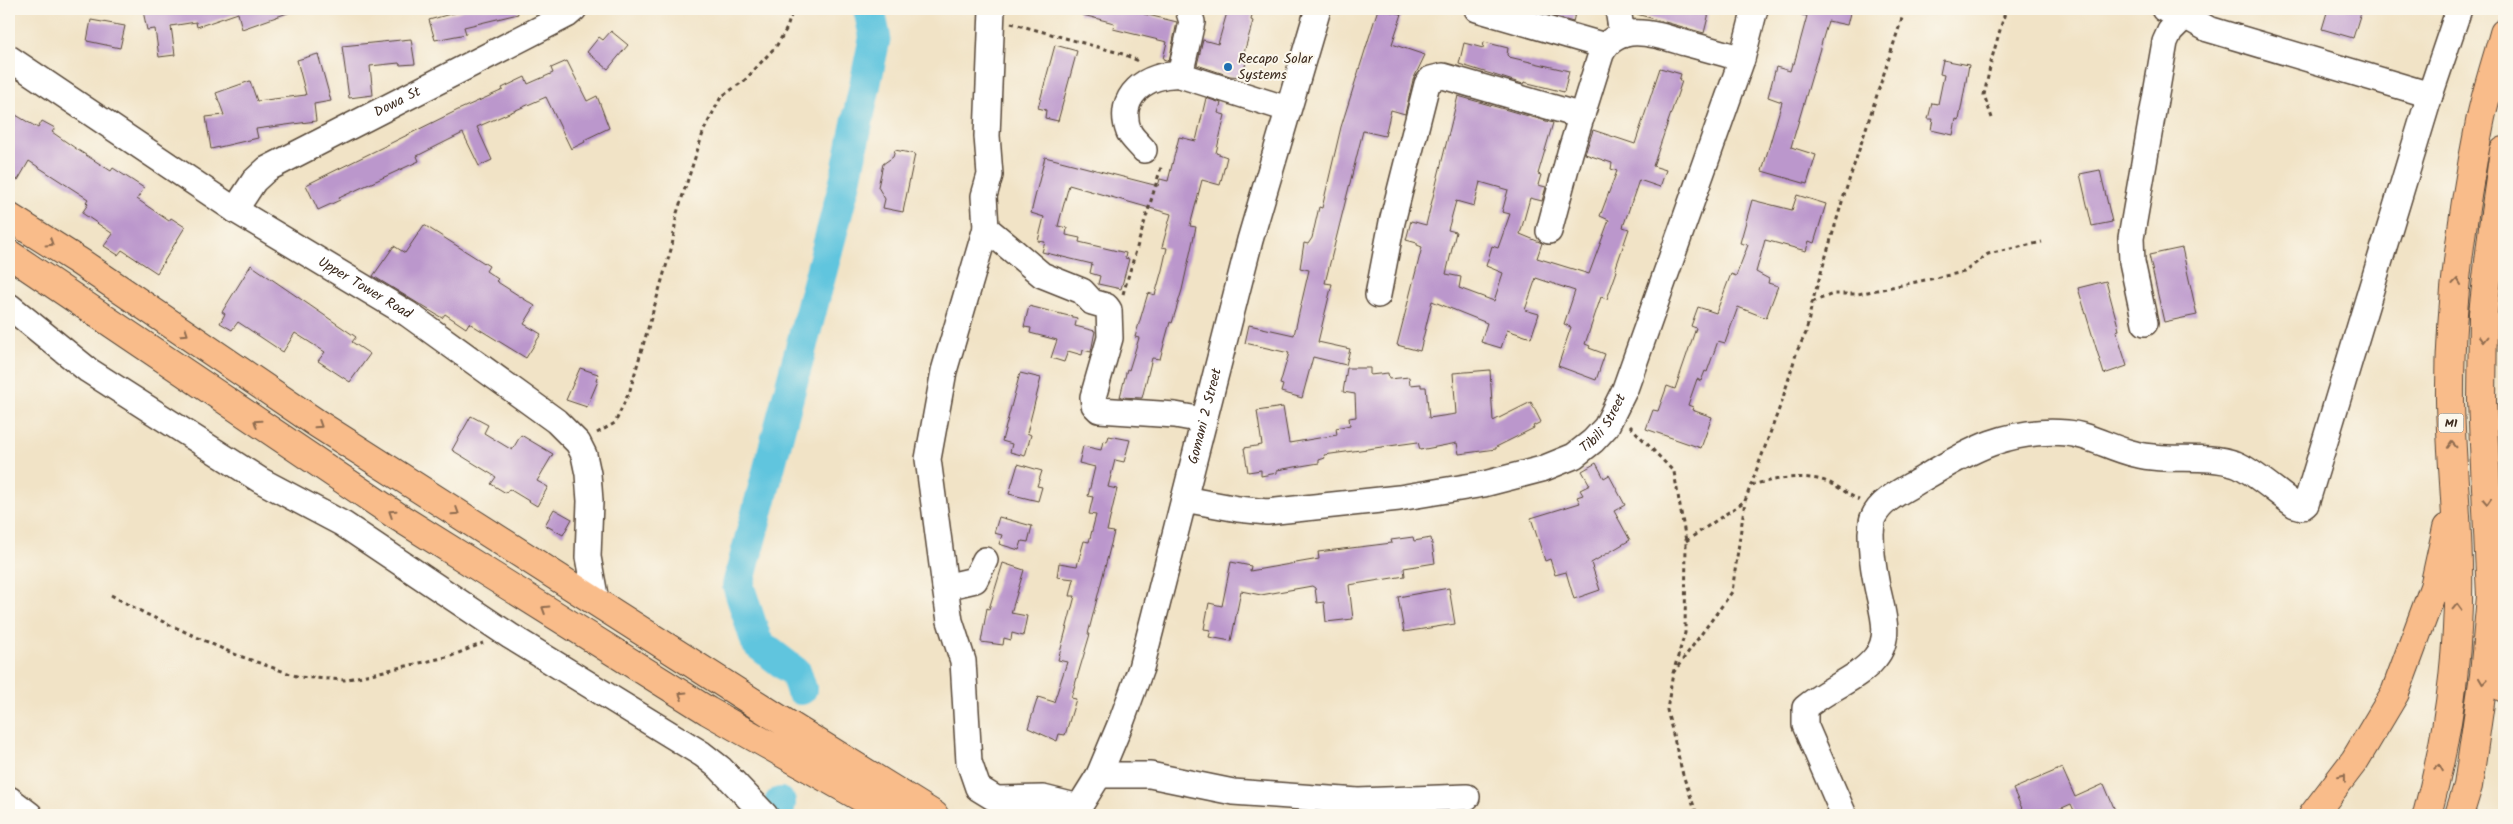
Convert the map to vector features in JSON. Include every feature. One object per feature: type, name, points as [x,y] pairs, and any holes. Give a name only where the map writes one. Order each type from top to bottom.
[{"type":"main road","name":"M1","points":[[2427,815],[2437,777],[2455,671],[2458,565],[2450,400],[2454,310],[2463,221],[2481,120],[2504,34]]},
{"type":"main road","name":"M1","points":[[2459,815],[2469,776],[2484,675],[2491,596],[2482,401],[2483,313],[2492,228],[2504,151]]},
{"type":"main road","points":[[9,217],[80,262],[318,424],[934,815]]},
{"type":"main road","points":[[9,254],[397,516],[708,711],[861,815]]},
{"type":"main road","points":[[2313,815],[2355,760],[2395,692],[2434,588],[2455,488]]},
{"type":"main road","points":[[2491,596],[2504,688]]},
{"type":"main road","points":[[708,711],[892,815]]},
{"type":"street","name":"Dowa St","points":[[235,210],[254,181],[267,169],[567,15],[574,9]]},
{"type":"street","points":[[1174,74],[1192,22],[1188,9]]},
{"type":"street","name":"Gomani 2 Street","points":[[1077,811],[1098,775],[1122,720],[1141,668],[1203,420],[1287,109],[1318,9]]},
{"type":"street","points":[[1477,9],[1614,40],[1647,33],[1742,58]]},
{"type":"street","points":[[1549,231],[1582,116],[1614,40],[1618,9]]},
{"type":"street","name":"Tibili Street","points":[[1184,499],[1267,512],[1399,498],[1484,484],[1542,469],[1574,456],[1594,441],[1616,411],[1625,389],[1742,58],[1755,9]]},
{"type":"street","points":[[1844,815],[1805,725],[1805,708],[1819,695],[1860,672],[1876,656],[1884,639],[1885,622],[1876,581],[1871,540],[1872,518],[1885,502],[1960,456],[1988,442],[2028,434],[2068,433],[2136,455],[2175,459],[2218,460],[2238,465],[2295,506],[2302,507],[2306,504],[2430,95],[2459,9]]},
{"type":"street","points":[[992,13],[987,136],[990,175],[984,196],[986,228],[944,371],[928,459],[950,621],[963,661],[969,762],[978,788],[996,799],[1043,798],[1077,811]]},
{"type":"street","points":[[2145,323],[2132,262],[2131,238],[2165,42],[2170,31],[2174,13],[2211,19],[2430,95]]},
{"type":"street","name":"Upper Tower Road","points":[[9,58],[235,210],[408,314],[544,411],[578,443],[584,455],[588,474],[590,501],[588,557],[596,601]]},
{"type":"street","points":[[1144,150],[1129,134],[1125,114],[1132,93],[1147,80],[1174,74],[1287,109]]},
{"type":"street","points":[[1378,295],[1392,222],[1427,84],[1431,79],[1443,76],[1582,116]]},
{"type":"street","points":[[986,228],[1042,275],[1082,290],[1092,302],[1106,306],[1109,310],[1110,338],[1093,397],[1094,405],[1099,410],[1175,415],[1203,420]]},
{"type":"street","points":[[9,306],[88,370],[260,480],[343,524],[510,636],[702,754],[720,768],[765,815]]},
{"type":"street","points":[[945,587],[975,580],[985,560]]},
{"type":"street","points":[[1098,775],[1150,775],[1233,792],[1358,800],[1467,797]]},
{"type":"street","points":[[9,799],[30,815]]},
{"type":"path","points":[[578,443],[615,423],[622,413],[672,246],[680,204],[704,130],[721,97],[745,80],[777,45],[787,28],[793,9]]},
{"type":"path","points":[[1673,673],[1732,592],[1745,501],[1782,400],[1797,350],[1806,333],[1812,303],[1905,9]]},
{"type":"path","points":[[1992,118],[1984,94],[2006,9]]},
{"type":"path","points":[[992,13],[1123,54],[1174,74]]},
{"type":"path","points":[[1121,302],[1162,162],[1144,150]]},
{"type":"path","points":[[1812,303],[1833,294],[1858,294],[1964,272],[1988,254],[2042,242]]},
{"type":"path","points":[[1616,411],[1674,472],[1686,541],[1685,633],[1673,673],[1667,710],[1683,775],[1697,815]]},
{"type":"path","points":[[1751,485],[1776,478],[1813,479],[1832,484],[1863,502],[1885,502]]},
{"type":"path","points":[[1686,541],[1745,501]]},
{"type":"path","points":[[111,595],[146,614],[234,654],[299,677],[344,680],[451,656],[475,646],[510,636]]},
{"type":"building","points":[[156,9],[296,10],[242,29],[238,13],[197,27],[196,22],[171,26],[175,55],[159,57],[155,29],[147,30],[143,11]]},
{"type":"building","points":[[468,9],[517,9],[518,14],[464,27],[466,34],[435,40],[429,20]]},
{"type":"building","points":[[1079,9],[1146,9],[1144,14],[1177,22],[1169,61],[1163,59],[1167,42],[1113,29],[1114,23],[1079,14]]},
{"type":"building","points":[[1228,9],[1243,9],[1253,12],[1251,20],[1253,21],[1242,60],[1246,61],[1243,77],[1230,76],[1197,65],[1203,40],[1218,44]]},
{"type":"building","points":[[1378,9],[1402,14],[1392,44],[1425,55],[1413,80],[1405,114],[1391,110],[1385,136],[1363,131],[1325,283],[1332,284],[1318,342],[1350,349],[1346,365],[1313,357],[1302,398],[1281,392],[1283,385],[1280,384],[1289,353],[1245,343],[1249,325],[1294,335],[1309,270],[1300,268],[1304,243],[1308,244],[1312,238],[1319,207],[1322,208],[1341,127]]},
{"type":"building","points":[[1553,9],[1576,9],[1573,22],[1552,16]]},
{"type":"building","points":[[1632,9],[1710,9],[1704,33],[1633,13]]},
{"type":"building","points":[[1803,9],[1851,9],[1847,25],[1828,21],[1791,147],[1816,155],[1807,184],[1762,171],[1782,102],[1768,97],[1776,67],[1790,71],[1792,64],[1794,64],[1807,16],[1802,15]]},
{"type":"building","points":[[2328,9],[2362,9],[2353,38],[2322,29]]},
{"type":"building","points":[[91,20],[125,26],[120,48],[87,41]]},
{"type":"building","points":[[611,31],[628,45],[608,69],[587,52],[599,37],[603,40]]},
{"type":"building","points":[[411,39],[415,64],[400,65],[399,63],[370,66],[373,95],[349,98],[342,46]]},
{"type":"building","points":[[1484,42],[1508,48],[1507,55],[1509,57],[1569,71],[1564,92],[1524,82],[1523,84],[1459,64],[1464,43],[1483,48]]},
{"type":"building","points":[[1055,45],[1077,51],[1058,121],[1045,118],[1046,110],[1038,108]]},
{"type":"building","points":[[318,54],[331,101],[314,104],[316,121],[256,129],[258,138],[211,149],[206,117],[224,115],[216,93],[250,81],[257,101],[306,95],[297,60]]},
{"type":"building","points":[[1943,60],[1969,65],[1959,120],[1956,119],[1953,135],[1931,130],[1933,119],[1928,119],[1932,103],[1938,104],[1944,75],[1940,74]]},
{"type":"building","points":[[567,61],[587,101],[597,96],[609,128],[584,140],[585,142],[571,149],[546,97],[477,127],[492,160],[479,166],[463,133],[417,156],[419,161],[339,198],[340,200],[318,210],[306,185],[458,110],[503,90],[502,88],[525,77],[528,84],[553,73],[551,68]]},
{"type":"building","points":[[1660,68],[1681,74],[1679,81],[1682,81],[1653,166],[1666,170],[1660,187],[1639,180],[1623,227],[1629,229],[1615,270],[1617,271],[1607,299],[1601,297],[1585,344],[1590,346],[1589,348],[1605,354],[1596,380],[1558,366],[1571,327],[1564,324],[1575,291],[1536,278],[1525,310],[1539,314],[1531,338],[1507,330],[1501,348],[1481,342],[1487,323],[1432,301],[1420,351],[1397,345],[1422,247],[1417,245],[1417,243],[1406,240],[1411,221],[1426,225],[1458,96],[1553,123],[1538,174],[1541,175],[1538,185],[1546,187],[1542,201],[1530,198],[1520,234],[1542,243],[1537,258],[1589,274],[1609,220],[1600,216],[1617,171],[1611,169],[1612,163],[1585,154],[1593,130],[1635,144]],"holes":[[[1480,182],[1508,190],[1502,212],[1510,214],[1498,248],[1492,246],[1486,266],[1503,273],[1494,301],[1459,288],[1461,277],[1446,274],[1456,232],[1448,230],[1456,201],[1474,206]]]},
{"type":"building","points":[[1206,98],[1221,103],[1218,113],[1225,115],[1216,153],[1227,157],[1220,185],[1202,180],[1190,226],[1196,227],[1182,290],[1172,323],[1170,322],[1160,359],[1152,358],[1142,398],[1120,397],[1127,369],[1129,370],[1139,338],[1135,337],[1148,293],[1155,295],[1162,270],[1167,248],[1162,247],[1171,214],[1069,185],[1058,226],[1067,228],[1066,235],[1080,238],[1079,242],[1126,253],[1125,258],[1129,259],[1121,289],[1098,284],[1100,276],[1090,273],[1092,264],[1042,252],[1045,242],[1038,241],[1044,217],[1031,213],[1045,157],[1158,186],[1160,179],[1168,181],[1179,137],[1196,141]]},
{"type":"building","points":[[9,111],[38,128],[42,121],[55,128],[52,132],[78,150],[111,171],[113,168],[144,188],[137,199],[169,221],[171,218],[185,227],[157,273],[122,250],[118,255],[104,246],[113,234],[82,213],[88,204],[86,202],[88,199],[29,161],[18,180],[9,175]]},
{"type":"building","points":[[895,150],[915,154],[903,212],[883,208],[885,199],[878,187],[883,164],[893,157]]},
{"type":"building","points":[[2100,170],[2112,222],[2092,226],[2080,174]]},
{"type":"building","points":[[1797,195],[1826,204],[1814,243],[1809,241],[1806,251],[1765,240],[1756,272],[1769,279],[1768,283],[1778,286],[1766,318],[1738,307],[1725,343],[1718,341],[1707,372],[1705,371],[1701,381],[1697,379],[1688,405],[1693,407],[1692,410],[1712,417],[1701,448],[1646,429],[1653,410],[1658,411],[1667,386],[1675,389],[1696,328],[1691,326],[1698,307],[1716,313],[1731,274],[1736,276],[1748,245],[1740,243],[1752,200],[1792,210]]},
{"type":"building","points":[[424,225],[489,266],[486,271],[498,279],[496,281],[535,306],[524,324],[541,334],[526,358],[469,323],[466,328],[445,314],[442,318],[373,276],[394,246],[405,253]]},
{"type":"building","points":[[2182,248],[2197,315],[2164,322],[2149,255]]},
{"type":"building","points":[[251,265],[356,337],[352,342],[370,354],[350,382],[318,361],[325,352],[295,333],[283,352],[238,322],[232,330],[220,323],[225,314],[222,312]]},
{"type":"building","points":[[2106,281],[2119,330],[2116,331],[2127,366],[2104,374],[2078,288]]},
{"type":"building","points":[[1029,306],[1077,318],[1075,326],[1095,331],[1091,352],[1083,350],[1082,355],[1068,351],[1064,362],[1051,358],[1057,340],[1030,333],[1031,328],[1024,327]]},
{"type":"building","points":[[580,368],[598,374],[596,380],[598,381],[587,407],[566,400]]},
{"type":"building","points":[[1347,368],[1370,368],[1370,375],[1388,373],[1389,379],[1409,377],[1410,385],[1421,384],[1421,387],[1426,387],[1429,418],[1456,414],[1453,373],[1490,370],[1493,421],[1531,402],[1541,422],[1533,426],[1534,428],[1496,447],[1496,449],[1459,454],[1457,443],[1420,450],[1418,442],[1324,455],[1325,458],[1319,460],[1319,463],[1277,470],[1277,473],[1261,476],[1261,470],[1248,472],[1244,448],[1262,445],[1257,411],[1283,407],[1289,443],[1337,435],[1336,428],[1350,425],[1349,418],[1356,417],[1355,394],[1343,392]]},
{"type":"building","points":[[1020,373],[1041,378],[1027,433],[1031,435],[1025,456],[1010,452],[1012,444],[1002,441]]},
{"type":"building","points":[[471,416],[488,425],[484,433],[512,450],[521,435],[553,454],[537,481],[548,487],[537,506],[509,489],[506,493],[491,484],[496,477],[452,450]]},
{"type":"building","points":[[1109,436],[1130,440],[1124,462],[1115,460],[1108,487],[1117,489],[1107,531],[1114,532],[1088,634],[1090,634],[1071,698],[1076,699],[1065,735],[1059,734],[1057,741],[1028,728],[1038,697],[1054,702],[1067,662],[1058,660],[1075,596],[1070,596],[1074,579],[1057,577],[1059,563],[1077,566],[1084,541],[1089,542],[1096,515],[1089,514],[1093,497],[1088,496],[1095,467],[1079,463],[1083,446],[1101,450],[1103,441],[1107,442]]},
{"type":"building","points":[[1596,463],[1604,478],[1609,475],[1625,505],[1614,511],[1630,540],[1591,563],[1600,590],[1574,599],[1566,572],[1555,575],[1550,559],[1545,561],[1531,518],[1580,503],[1577,497],[1583,495],[1580,490],[1590,485],[1582,471]]},
{"type":"building","points":[[1018,464],[1042,471],[1037,486],[1042,487],[1038,501],[1009,494]]},
{"type":"building","points":[[554,509],[572,519],[563,535],[545,525]]},
{"type":"building","points":[[999,517],[1032,526],[1028,542],[1022,541],[1019,550],[999,544],[1002,535],[994,533]]},
{"type":"building","points":[[1413,537],[1414,541],[1431,538],[1435,563],[1404,568],[1405,576],[1349,585],[1353,619],[1326,622],[1324,602],[1317,603],[1315,588],[1312,586],[1261,595],[1241,591],[1231,641],[1209,637],[1211,630],[1204,629],[1209,603],[1222,606],[1231,562],[1251,566],[1250,571],[1319,559],[1318,552],[1392,543],[1391,540]]},
{"type":"building","points":[[1003,563],[1024,570],[1011,613],[1027,616],[1023,636],[1012,633],[1011,640],[1004,638],[1003,645],[981,642],[987,608],[989,609]]},
{"type":"building","points":[[1449,588],[1455,624],[1404,632],[1398,597]]},
{"type":"building","points":[[2062,768],[2075,797],[2104,784],[2117,815],[2076,815],[2071,804],[2046,815],[2025,815],[2013,789]]},
{"type":"waterway","points":[[801,689],[796,673],[757,643],[738,585],[844,186],[875,37],[869,9]]},
{"type":"waterway","points":[[778,813],[780,803]]},
{"type":"place","name":"Recapo Solar Systems","points":[[1228,67]]}]
